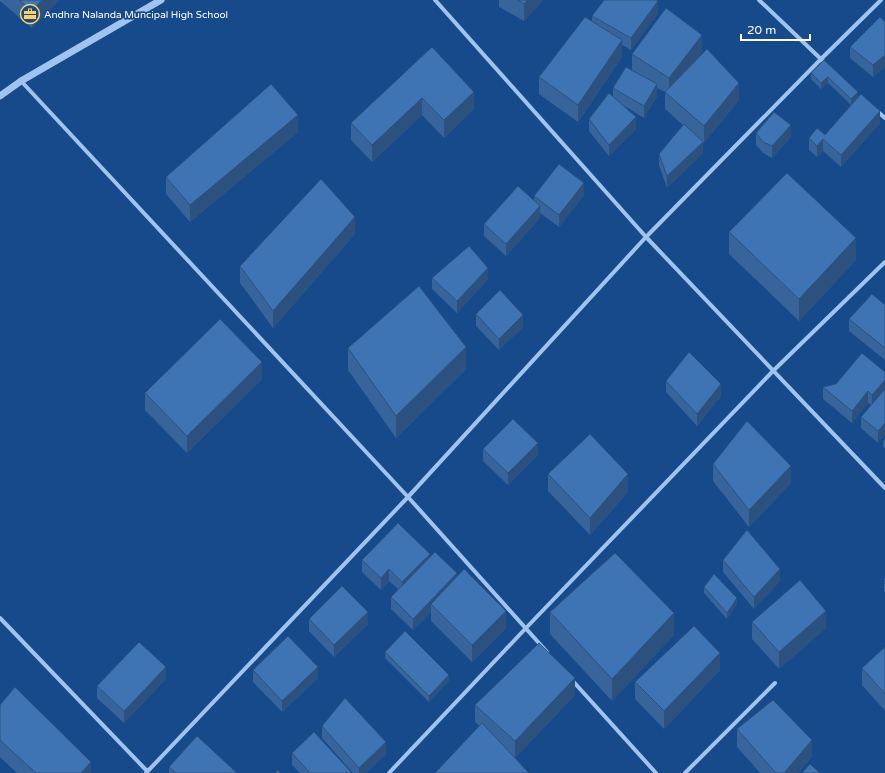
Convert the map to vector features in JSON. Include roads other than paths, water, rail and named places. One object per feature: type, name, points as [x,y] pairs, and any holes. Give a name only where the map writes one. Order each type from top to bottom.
[{"type":"street","points":[[0,96],[21,82],[161,0]]},
{"type":"street","points":[[435,0],[646,237],[885,488]]},
{"type":"street","points":[[760,0],[827,64]]},
{"type":"street","points":[[0,618],[146,772],[408,497],[646,237],[881,0]]},
{"type":"street","points":[[21,82],[408,497],[552,657]]},
{"type":"street","points":[[873,108],[885,118]]},
{"type":"street","points":[[389,773],[773,371],[885,262]]},
{"type":"street","points":[[567,674],[656,773]]},
{"type":"street","points":[[685,773],[774,683]]},
{"type":"place","name":"Andhra Nalanda Muncipal High School","points":[[30,14]]}]
